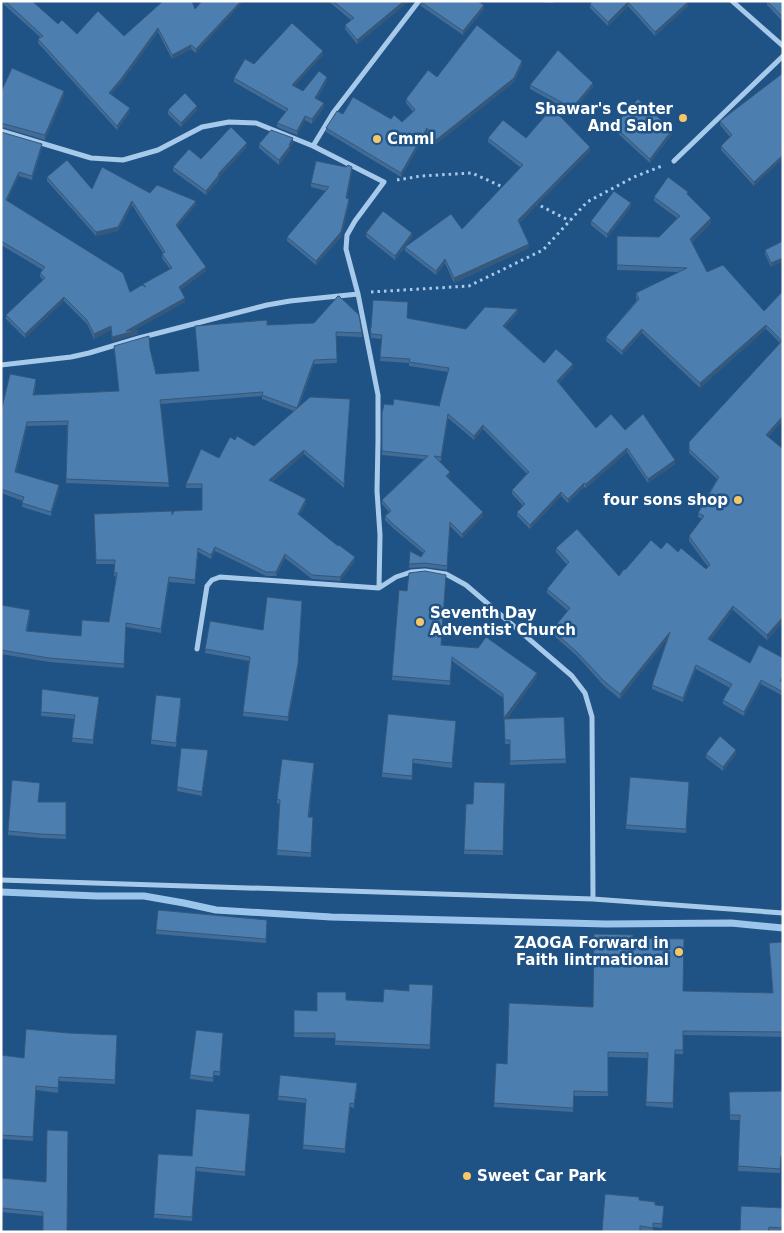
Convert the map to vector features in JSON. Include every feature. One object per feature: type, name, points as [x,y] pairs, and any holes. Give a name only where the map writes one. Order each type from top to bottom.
[{"type":"street","points":[[313,146],[333,113],[419,1]]},
{"type":"street","points":[[732,1],[783,46]]},
{"type":"street","points":[[674,161],[783,56]]},
{"type":"street","points":[[1,131],[91,158],[123,160],[158,150],[202,127],[229,122],[256,123],[313,146],[384,182],[347,235],[346,249],[358,294],[378,395],[379,588]]},
{"type":"street","points":[[1,365],[71,357],[89,353],[267,305],[358,294]]},
{"type":"street","points":[[196,649],[207,586],[212,580],[220,577],[379,588],[396,577],[411,572],[425,571],[446,574],[466,585],[572,676],[585,693],[592,717],[593,899]]},
{"type":"street","points":[[1,880],[593,899],[783,913]]},
{"type":"path","points":[[358,294],[384,290],[469,286],[543,250],[587,202],[634,177],[674,161]]},
{"type":"path","points":[[384,182],[421,176],[472,173],[510,191]]},
{"type":"path","points":[[535,203],[570,221]]},
{"type":"building","points":[[5,1],[32,1],[58,24],[62,20],[77,34],[98,11],[124,36],[163,1],[192,1],[195,9],[202,1],[241,1],[196,49],[191,45],[172,55],[158,28],[109,93],[130,108],[117,126],[38,39],[43,36]]},
{"type":"building","points":[[333,1],[404,1],[357,40],[345,25],[354,18]]},
{"type":"building","points":[[421,1],[477,1],[484,5],[463,31]]},
{"type":"building","points":[[593,1],[688,2],[655,32],[628,2],[608,22],[590,4]]},
{"type":"building","points":[[767,1],[783,1],[783,17]]},
{"type":"building","points":[[292,23],[323,51],[292,85],[303,91],[319,71],[327,77],[315,98],[324,103],[312,119],[305,116],[297,131],[277,123],[288,109],[234,78],[245,59],[254,64]]},
{"type":"building","points":[[477,25],[522,61],[514,78],[436,140],[427,128],[401,173],[326,128],[337,111],[343,114],[353,97],[391,119],[394,115],[402,122],[415,110],[406,99],[428,70],[437,77]]},
{"type":"building","points":[[558,50],[593,83],[572,108],[530,85]]},
{"type":"building","points":[[12,68],[64,91],[45,135],[1,123],[1,92]]},
{"type":"building","points":[[783,73],[783,155],[754,182],[721,146],[732,135],[720,121]]},
{"type":"building","points":[[185,93],[197,106],[181,123],[168,110]]},
{"type":"building","points":[[638,99],[672,130],[650,159],[614,126]]},
{"type":"building","points":[[552,108],[590,147],[518,220],[529,244],[454,278],[445,259],[436,271],[405,247],[451,214],[462,229],[523,165],[488,138],[503,120],[526,138]]},
{"type":"building","points":[[231,127],[247,143],[218,174],[206,191],[173,167],[189,149],[201,159]]},
{"type":"building","points":[[271,130],[293,138],[290,146],[279,160],[259,144]]},
{"type":"building","points":[[1,132],[42,144],[32,176],[19,172],[6,200],[123,273],[130,292],[142,285],[146,287],[143,284],[172,268],[162,254],[165,252],[132,201],[118,227],[96,232],[47,177],[67,160],[92,189],[102,167],[150,193],[157,185],[196,201],[176,225],[206,267],[179,287],[185,298],[126,331],[138,330],[112,337],[111,326],[94,334],[87,320],[64,297],[25,334],[6,315],[45,278],[40,273],[45,267],[1,241]]},
{"type":"building","points":[[316,161],[352,167],[346,198],[349,199],[341,232],[316,261],[287,237],[329,187],[311,183]]},
{"type":"building","points":[[668,177],[688,192],[687,194],[711,218],[690,239],[707,272],[723,265],[764,311],[783,291],[783,416],[766,435],[783,449],[783,617],[767,635],[733,606],[708,639],[750,663],[759,645],[783,658],[783,676],[780,681],[783,681],[783,692],[761,680],[744,712],[723,700],[732,684],[696,665],[683,698],[652,685],[670,632],[620,694],[552,630],[570,608],[547,589],[569,562],[556,548],[577,529],[619,576],[651,540],[661,549],[667,542],[678,552],[681,548],[706,569],[710,565],[689,536],[704,516],[698,513],[719,477],[689,449],[689,442],[782,341],[766,325],[700,383],[642,329],[622,351],[606,337],[639,299],[636,293],[687,268],[617,265],[617,236],[659,237],[680,216],[654,197]]},
{"type":"building","points":[[614,191],[631,203],[607,234],[591,221]]},
{"type":"building","points":[[383,211],[412,233],[395,256],[366,233]]},
{"type":"building","points":[[783,241],[783,258],[771,263],[765,250]]},
{"type":"building","points":[[338,296],[359,315],[362,333],[336,332],[337,359],[314,360],[297,408],[262,395],[263,392],[160,400],[169,483],[66,479],[68,421],[27,422],[15,472],[59,485],[51,512],[22,503],[24,497],[1,489],[1,412],[10,374],[36,379],[33,395],[119,391],[114,346],[149,336],[156,374],[199,371],[195,326],[267,320],[267,325],[314,323]]},
{"type":"building","points":[[373,300],[408,302],[407,318],[466,329],[485,307],[518,309],[503,326],[544,363],[556,349],[573,364],[557,381],[596,428],[611,414],[625,430],[643,414],[675,460],[648,479],[627,448],[586,484],[584,483],[568,499],[561,492],[530,525],[517,512],[525,504],[512,490],[529,472],[483,425],[474,436],[448,414],[441,457],[434,456],[450,472],[446,476],[483,512],[462,534],[450,522],[447,566],[425,563],[409,564],[410,551],[421,557],[425,551],[385,516],[391,511],[382,500],[428,456],[382,451],[382,413],[384,404],[393,405],[394,399],[439,406],[449,368],[409,362],[410,359],[380,357],[382,335],[371,334],[370,326],[371,328]]},
{"type":"building","points":[[310,397],[350,399],[344,484],[304,450],[269,480],[306,499],[298,514],[355,557],[340,577],[312,575],[285,554],[276,572],[266,572],[215,547],[211,555],[198,548],[195,580],[169,577],[161,629],[126,623],[124,664],[49,658],[1,650],[1,605],[30,610],[26,631],[81,636],[82,620],[109,622],[117,573],[114,572],[115,560],[96,560],[94,514],[172,511],[172,515],[174,511],[202,510],[202,484],[186,484],[201,449],[219,458],[230,437],[235,440],[237,436],[254,446]]},
{"type":"building","name":"Seventh Day Adventist Church","points":[[425,571],[446,575],[441,645],[478,648],[486,637],[537,673],[504,718],[503,694],[452,657],[450,681],[392,676],[399,590],[407,591],[409,573]]},
{"type":"building","points":[[267,597],[302,601],[298,664],[288,717],[243,712],[250,657],[205,649],[210,621],[263,630]]},
{"type":"building","points":[[42,689],[99,697],[93,740],[72,738],[75,715],[41,712]]},
{"type":"building","points":[[156,695],[181,698],[176,743],[151,740]]},
{"type":"building","points":[[388,714],[456,721],[452,763],[413,759],[412,776],[382,773]]},
{"type":"building","points":[[564,717],[566,759],[510,761],[510,740],[505,740],[504,719]]},
{"type":"building","points":[[720,736],[736,750],[723,767],[706,754]]},
{"type":"building","points":[[181,748],[208,750],[202,792],[177,787]]},
{"type":"building","points":[[282,759],[314,763],[308,817],[313,817],[311,853],[277,850],[280,800],[277,799]]},
{"type":"building","points":[[630,777],[689,782],[686,829],[626,825]]},
{"type":"building","points":[[12,780],[40,783],[38,802],[66,802],[66,835],[8,831]]},
{"type":"building","points":[[474,782],[505,783],[503,851],[464,850],[466,804],[473,804]]},
{"type":"building","points":[[158,910],[267,920],[266,939],[156,930]]},
{"type":"building","points":[[594,934],[633,935],[633,938],[684,939],[683,991],[773,993],[769,943],[783,942],[783,1032],[683,1031],[683,1050],[675,1050],[673,1103],[646,1102],[648,1053],[608,1052],[608,1092],[574,1091],[573,1108],[494,1103],[496,1063],[507,1064],[509,1003],[593,1007]]},
{"type":"building","points":[[409,984],[433,985],[430,1045],[335,1041],[335,1033],[294,1033],[294,1010],[317,1011],[317,992],[346,992],[346,1000],[383,1002],[384,989],[409,991]]},
{"type":"building","points":[[26,1029],[117,1035],[115,1080],[59,1077],[58,1088],[36,1086],[33,1137],[1,1135],[1,1055],[24,1058]]},
{"type":"building","points":[[196,1030],[223,1033],[220,1072],[214,1071],[213,1078],[190,1075]]},
{"type":"building","points":[[280,1075],[357,1083],[354,1104],[350,1103],[345,1149],[303,1145],[306,1099],[278,1096]]},
{"type":"building","points":[[783,1091],[783,1156],[781,1156],[780,1169],[738,1166],[740,1115],[730,1115],[729,1092]]},
{"type":"building","points":[[196,1109],[250,1114],[245,1172],[196,1167],[192,1217],[154,1214],[158,1154],[192,1156]]},
{"type":"building","points":[[47,1130],[68,1131],[67,1232],[43,1232],[43,1212],[1,1208],[1,1178],[46,1182]]},
{"type":"building","points":[[605,1194],[639,1197],[639,1200],[655,1202],[655,1205],[664,1206],[662,1224],[653,1223],[653,1228],[640,1226],[640,1232],[602,1232]]},
{"type":"building","points":[[741,1206],[783,1208],[782,1228],[769,1227],[768,1232],[740,1232]]},
{"type":"waterway","points":[[1,892],[144,896],[216,910],[331,917],[606,924],[731,923],[783,928]]},
{"type":"place","name":"Shawar's Center And Salon","points":[[683,118]]},
{"type":"place","name":"Cmml","points":[[377,139]]},
{"type":"place","name":"four sons shop","points":[[738,500]]},
{"type":"place","name":"Seventh Day Adventist Church","points":[[420,622]]},
{"type":"place","name":"ZAOGA Forward in Faith Iintrnational","points":[[679,952]]},
{"type":"place","name":"Sweet Car Park","points":[[467,1176]]}]
